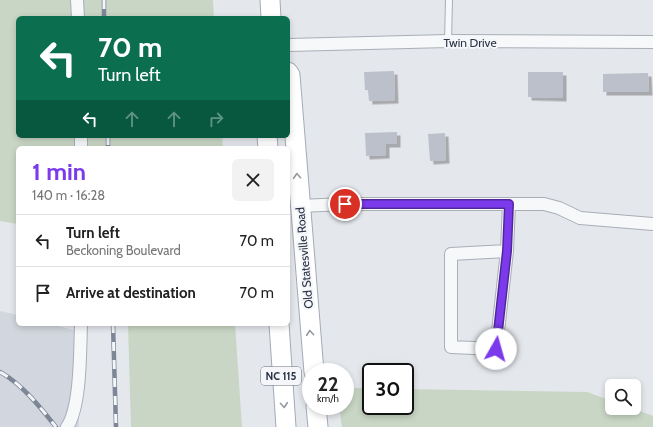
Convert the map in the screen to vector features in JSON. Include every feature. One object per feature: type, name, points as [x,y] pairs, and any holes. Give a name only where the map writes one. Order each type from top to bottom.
[{"type":"main road","points":[[270,0],[271,16]]},
{"type":"main road","name":"Old Statesville Road","points":[[290,75],[313,363]]},
{"type":"main road","name":"NC 115","points":[[279,326],[286,427]]},
{"type":"main road","points":[[317,415],[318,427]]},
{"type":"street","points":[[77,0],[78,16]]},
{"type":"street","name":"Twin Drive","points":[[290,45],[448,42],[653,42]]},
{"type":"street","points":[[300,206],[345,204],[544,204],[559,208],[580,218],[653,224]]},
{"type":"street","points":[[507,251],[451,254],[451,347],[496,349],[507,251],[509,204]]},
{"type":"street","points":[[67,427],[73,412],[76,396],[81,326]]},
{"type":"lane","points":[[448,42],[449,0]]},
{"type":"shaded area","points":[[0,311],[16,315],[16,326],[58,326],[77,331],[79,427],[0,427]]},
{"type":"green space","points":[[0,0],[213,0],[214,16],[16,16],[16,138],[222,138],[223,146],[16,146],[16,224],[0,221]]},
{"type":"green space","points":[[128,326],[235,326],[242,427],[131,427]]},
{"type":"green space","points":[[354,388],[362,388],[362,415],[414,415],[414,389],[587,392],[605,398],[605,415],[641,415],[641,412],[653,416],[653,427],[342,427],[340,415],[354,415]]},
{"type":"building","points":[[394,71],[395,100],[369,101],[368,90],[365,90],[364,72]]},
{"type":"building","points":[[528,72],[563,72],[563,98],[528,97]]},
{"type":"building","points":[[648,73],[649,92],[603,92],[603,74]]},
{"type":"building","points":[[397,132],[397,144],[386,144],[386,155],[366,156],[365,133]]},
{"type":"building","points":[[445,133],[446,160],[430,161],[428,134]]},
{"type":"railway","points":[[104,0],[104,16]]},
{"type":"railway","points":[[108,138],[108,146]]},
{"type":"railway","points":[[113,326],[116,427]]},
{"type":"railway","points":[[0,372],[24,390],[56,427]]},
{"type":"route","points":[[345,204],[509,204],[507,251],[496,349]]}]
